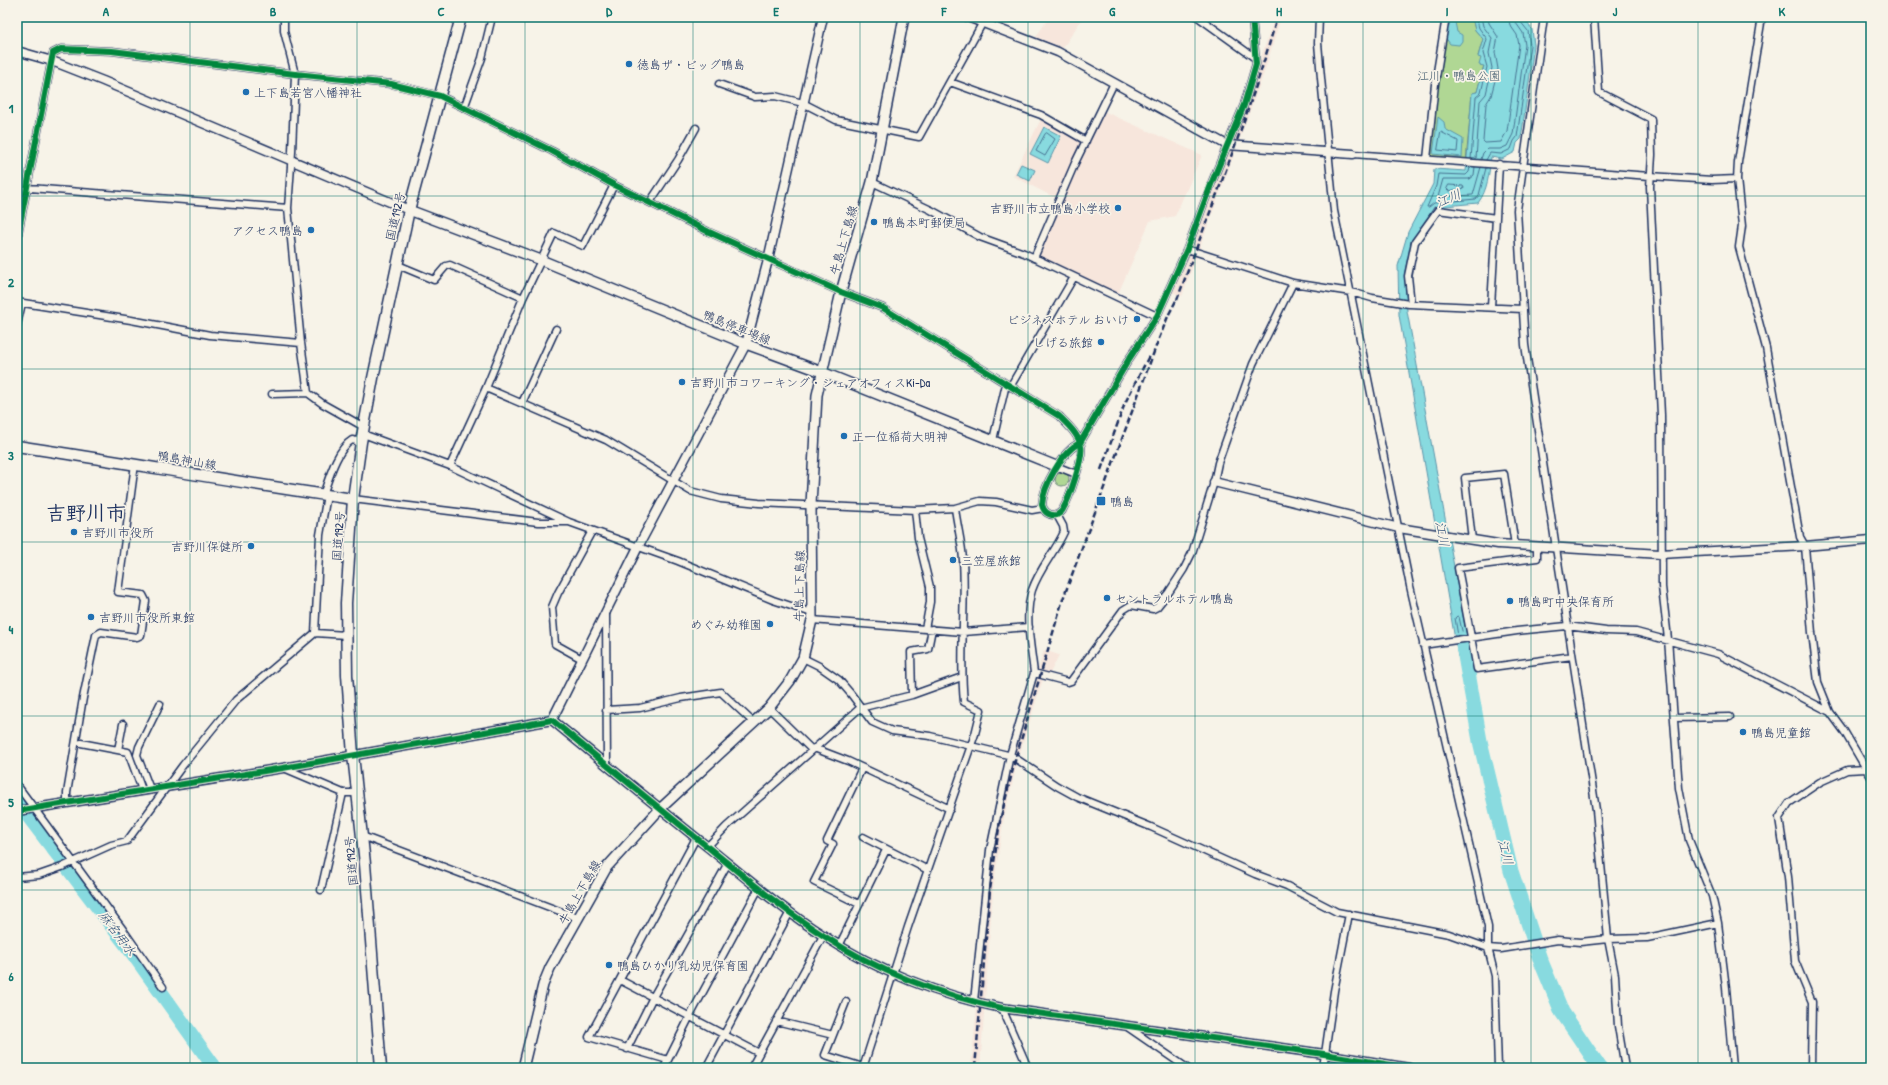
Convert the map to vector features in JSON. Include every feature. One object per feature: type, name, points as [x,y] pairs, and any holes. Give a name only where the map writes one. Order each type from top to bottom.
[{"type":"main road","name":"国道192号","points":[[382,1068],[358,792],[353,755],[346,635],[353,499],[363,434],[409,210],[461,17]]},
{"type":"main road","name":"牛島上下島線","points":[[523,1068],[543,985],[550,968],[607,867],[660,809],[769,708],[790,682],[803,658],[812,616],[811,505],[817,394],[841,292],[872,182],[904,17]]},
{"type":"main road","name":"鴨島停車場線","points":[[409,210],[541,260],[746,344],[822,372],[1056,466]]},
{"type":"main road","name":"鴨島神山線","points":[[17,446],[135,464],[251,485],[353,499]]},
{"type":"street","points":[[284,17],[284,31],[295,74],[292,160],[288,208],[301,343],[308,393]]},
{"type":"street","points":[[464,108],[482,58],[492,17]]},
{"type":"street","points":[[552,720],[638,547],[674,482],[746,344],[768,260],[823,17]]},
{"type":"street","points":[[968,17],[981,20],[1058,52],[1228,145],[1650,176],[1712,180],[1737,179]]},
{"type":"street","points":[[1198,17],[1255,58]]},
{"type":"street","points":[[17,239],[53,53],[61,49],[112,51],[295,74],[391,84],[440,96],[552,151],[614,185],[768,260],[841,292],[883,308],[1059,416],[1075,432],[1080,443],[1082,448],[1076,474],[1064,508],[1056,514],[1048,514],[1043,508],[1042,502],[1056,466],[1075,445],[1080,443],[1129,359],[1157,316],[1187,249],[1212,182],[1244,105],[1256,64],[1252,17]]},
{"type":"street","points":[[1320,17],[1318,43],[1334,210],[1424,645],[1488,927],[1488,948],[1495,976],[1498,1068]]},
{"type":"street","points":[[1426,159],[1434,84],[1446,17]]},
{"type":"street","points":[[1544,17],[1517,210],[1525,345],[1596,810],[1608,939],[1615,975],[1618,1026],[1625,1068]]},
{"type":"street","points":[[1594,17],[1600,92],[1651,119],[1652,155],[1650,176],[1661,415],[1660,554],[1679,788],[1689,840],[1712,896],[1718,923],[1726,988],[1733,1068]]},
{"type":"street","points":[[1762,17],[1738,162],[1737,179],[1742,226],[1739,247],[1766,348],[1800,537],[1805,546],[1812,633],[1818,682],[1830,712],[1844,731],[1871,777]]},
{"type":"street","points":[[719,84],[755,97],[775,96],[803,103],[836,120],[919,137],[950,82],[981,20]]},
{"type":"street","points":[[17,51],[52,61],[103,80],[409,210]]},
{"type":"street","points":[[950,82],[1041,115],[1086,141]]},
{"type":"street","points":[[1034,258],[1086,141],[1114,83]]},
{"type":"street","points":[[650,202],[678,160],[696,128]]},
{"type":"street","points":[[1491,307],[1496,218],[1497,164]]},
{"type":"street","points":[[872,182],[931,210],[980,237],[1034,258],[1157,316]]},
{"type":"street","points":[[450,466],[486,388],[523,298],[554,233],[583,246],[614,185]]},
{"type":"street","points":[[17,187],[288,208]]},
{"type":"street","points":[[1410,304],[1408,276],[1415,242],[1438,210],[1496,218]]},
{"type":"street","points":[[1187,249],[1293,283],[1351,292],[1410,304],[1523,308]]},
{"type":"street","points":[[398,265],[434,280],[446,266],[450,265],[523,298]]},
{"type":"street","points":[[992,440],[1008,385],[1074,277]]},
{"type":"street","points":[[1034,673],[1068,682],[1071,680],[1123,610],[1131,606],[1153,609],[1160,604],[1184,569],[1192,553],[1214,482],[1218,463],[1253,364],[1293,283]]},
{"type":"street","points":[[17,325],[19,303],[131,320],[210,335],[301,343]]},
{"type":"street","points":[[522,403],[556,329]]},
{"type":"street","points":[[486,388],[606,440],[690,491],[721,499],[915,510],[955,508],[980,501],[996,502],[1032,510],[1043,508]]},
{"type":"street","points":[[272,394],[308,393],[363,434],[450,466],[569,522],[678,561],[812,616],[963,632],[1029,627]]},
{"type":"street","points":[[315,633],[320,535],[325,495],[331,473],[345,444],[363,434]]},
{"type":"street","points":[[67,803],[66,792],[96,635],[100,632],[137,637],[140,635],[146,601],[143,596],[118,592],[135,464]]},
{"type":"street","points":[[1056,466],[1076,474]]},
{"type":"street","points":[[1472,540],[1465,478],[1504,474],[1515,545]]},
{"type":"street","points":[[1214,482],[1399,528],[1472,540],[1537,547],[1660,554],[1805,546],[1871,540]]},
{"type":"street","points":[[353,499],[538,522],[569,522]]},
{"type":"street","points":[[846,1002],[825,1055],[863,1067],[893,974],[975,734],[981,710],[964,702],[962,677],[963,559],[955,508]]},
{"type":"street","points":[[912,695],[911,652],[928,649],[930,602],[930,587],[918,538],[915,510]]},
{"type":"street","points":[[974,1001],[990,850],[1010,755],[1034,673],[1029,627],[1029,606],[1032,589],[1064,532],[1063,526],[1056,514]]},
{"type":"street","points":[[582,659],[556,644],[552,607],[558,593],[592,531]]},
{"type":"street","points":[[1537,547],[1537,558],[1458,568],[1477,669],[1572,656]]},
{"type":"street","points":[[606,611],[607,766]]},
{"type":"street","points":[[1424,645],[1517,631],[1567,626],[1606,631],[1636,632],[1718,654],[1830,712]]},
{"type":"street","points":[[17,877],[39,875],[72,863],[111,845],[127,841],[167,786],[236,700],[315,633],[346,635]]},
{"type":"street","points":[[803,658],[819,666],[839,680],[852,694],[860,708],[872,722],[892,731],[930,736],[1010,755],[1077,797],[1151,827],[1256,874],[1287,886],[1337,912],[1448,934],[1488,948],[1501,949],[1558,940],[1580,942],[1608,939],[1647,938],[1718,923]]},
{"type":"street","points":[[707,847],[726,827],[860,708],[912,695],[962,677]]},
{"type":"street","points":[[606,710],[640,708],[681,698],[721,692],[754,722]]},
{"type":"street","points":[[146,789],[137,755],[138,747],[160,704]]},
{"type":"street","points":[[769,708],[813,749],[862,768],[950,809]]},
{"type":"street","points":[[1674,718],[1730,717]]},
{"type":"street","points":[[17,811],[283,768],[552,720],[707,847],[790,912],[839,946],[893,974],[974,1001],[1002,1008],[1324,1054],[1410,1068]]},
{"type":"street","points":[[118,750],[123,724]]},
{"type":"street","points":[[81,744],[128,752],[146,789]]},
{"type":"street","points":[[283,768],[344,793],[358,792]]},
{"type":"street","points":[[860,904],[814,882],[833,844],[827,841],[862,768]]},
{"type":"street","points":[[1811,1068],[1812,1002],[1795,961],[1788,877],[1779,818],[1789,803],[1820,782],[1847,770],[1866,769]]},
{"type":"street","points":[[17,785],[31,809],[163,987]]},
{"type":"street","points":[[320,890],[344,793]]},
{"type":"street","points":[[362,836],[578,918]]},
{"type":"street","points":[[863,837],[928,870]]},
{"type":"street","points":[[668,1060],[589,1037],[696,838]]},
{"type":"street","points":[[839,946],[886,850]]},
{"type":"street","points":[[627,1049],[653,997],[728,863]]},
{"type":"street","points":[[664,1068],[690,1016],[759,888]]},
{"type":"street","points":[[706,1068],[790,912]]},
{"type":"street","points":[[1323,1068],[1334,991],[1348,914]]},
{"type":"street","points":[[751,1068],[824,936]]},
{"type":"street","points":[[620,980],[759,1053]]},
{"type":"street","points":[[1002,1008],[1028,1068]]},
{"type":"street","points":[[776,1021],[833,1035]]},
{"type":"street","points":[[1125,1026],[1187,1068]]},
{"type":"shaded area","points":[[1049,17],[1083,17],[1063,48],[1036,37]]},
{"type":"shaded area","points":[[1275,17],[1281,17],[1265,70],[1182,296],[1172,292],[1230,146]]},
{"type":"shaded area","name":"吉野川市立鴨島小学校","points":[[1101,110],[1202,155],[1175,216],[1150,221],[1118,294],[1037,256],[1061,201],[1013,176],[1041,119],[1086,145]]},
{"type":"shaded area","points":[[1044,650],[1059,655],[1050,673],[1046,673],[1044,676],[1018,759],[1003,823],[993,891],[980,1068],[971,1068],[988,889],[997,821],[1012,756]]},
{"type":"green space","name":"江川・鴨島公園","points":[[1448,17],[1472,17],[1475,30],[1483,39],[1478,56],[1481,57],[1484,65],[1477,92],[1472,93],[1466,162],[1427,159]]},
{"type":"green space","points":[[1062,472],[1067,474],[1069,479],[1067,484],[1062,486],[1057,484],[1055,479],[1057,474]]},
{"type":"water","points":[[1448,17],[1454,17],[1457,32],[1462,35],[1462,41],[1459,45],[1450,44],[1445,37]]},
{"type":"water","points":[[1472,17],[1522,17],[1532,29],[1534,45],[1521,139],[1517,143],[1515,152],[1502,159],[1491,157],[1486,187],[1478,203],[1434,207],[1411,244],[1405,271],[1407,311],[1471,659],[1458,657],[1399,315],[1398,266],[1408,232],[1433,184],[1434,169],[1466,171],[1472,93],[1477,92],[1484,66],[1479,65],[1481,58],[1478,57],[1483,39],[1475,30]]},
{"type":"water","points":[[1438,117],[1444,122],[1445,129],[1463,139],[1462,157],[1433,154]]},
{"type":"water","points":[[1044,127],[1061,136],[1048,163],[1030,154]]},
{"type":"water","points":[[1021,164],[1035,170],[1030,181],[1016,174]]},
{"type":"waterway","name":"江川","points":[[1462,639],[1480,741],[1511,871],[1540,959],[1562,1012],[1600,1068]]},
{"type":"waterway","name":"麻名用水","points":[[17,801],[132,952],[215,1068]]},
{"type":"railway","points":[[1177,300],[1243,124],[1267,53],[1277,17]]},
{"type":"railway","points":[[975,1068],[990,890],[1000,821],[1016,757],[1063,599],[1158,341],[1169,314],[1179,295]]},
{"type":"railway","points":[[1101,470],[1125,403],[1149,356]]},
{"type":"cycle path","points":[[17,239],[53,53],[61,49],[112,51],[295,74],[391,84],[440,96],[552,151],[614,185],[709,232],[841,292],[883,308],[1059,416],[1075,434],[1080,442],[1081,446],[1081,451],[1078,468],[1069,496],[1062,511],[1057,515],[1047,513],[1042,505],[1043,497],[1050,479],[1067,453],[1080,443],[1129,359],[1157,316],[1187,249],[1212,182],[1244,105],[1256,64],[1252,17]]},
{"type":"cycle path","points":[[17,811],[283,768],[552,720],[794,916],[865,960],[909,980],[932,989],[1002,1008],[1324,1054],[1409,1068]]},
{"type":"place","name":"徳島ザ・ビッグ鴨島","points":[[629,64]]},
{"type":"place","name":"上下島若宮八幡神社","points":[[246,92]]},
{"type":"place","name":"吉野川市立鴨島小学校","points":[[1118,208]]},
{"type":"place","name":"鴨島本町郵便局","points":[[874,222]]},
{"type":"place","name":"アクセス鴨島","points":[[311,230]]},
{"type":"place","name":"ビジネスホテル おいけ","points":[[1137,319]]},
{"type":"place","name":"しげる旅館","points":[[1101,342]]},
{"type":"place","name":"吉野川市コワーキング・シェアオフィスKi-Da","points":[[682,382]]},
{"type":"place","name":"正一位稲荷大明神","points":[[844,436]]},
{"type":"place","name":"鴨島","points":[[1101,501]]},
{"type":"place","name":"吉野川市役所","points":[[74,532]]},
{"type":"place","name":"吉野川保健所","points":[[251,546]]},
{"type":"place","name":"三笠屋旅館","points":[[953,560]]},
{"type":"place","name":"セントラルホテル鴨島","points":[[1107,598]]},
{"type":"place","name":"鴨島町中央保育所","points":[[1510,601]]},
{"type":"place","name":"吉野川市役所東館","points":[[91,617]]},
{"type":"place","name":"めぐみ幼稚園","points":[[770,624]]},
{"type":"place","name":"鴨島児童館","points":[[1743,732]]},
{"type":"place","name":"鴨島ひかり乳幼児保育園","points":[[609,965]]},
{"type":"district","name":"吉野川市","points":[[86,512]]}]
